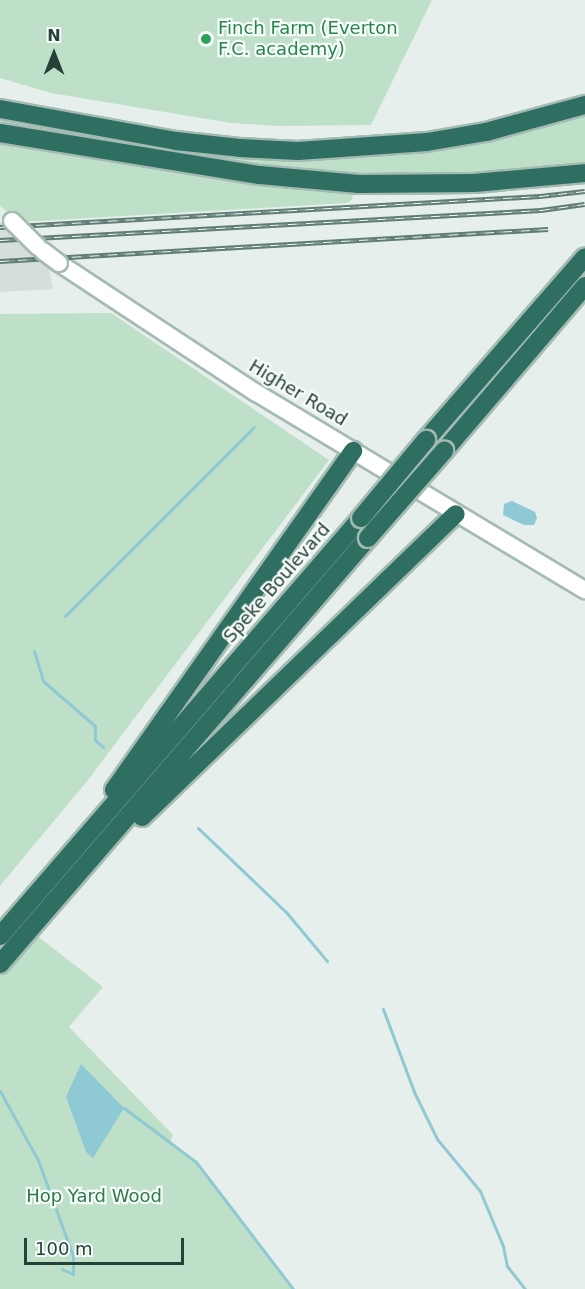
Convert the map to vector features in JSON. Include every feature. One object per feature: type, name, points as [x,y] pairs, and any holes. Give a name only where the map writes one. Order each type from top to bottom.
[{"type":"highway","points":[[0,109],[176,141],[298,151],[437,141],[486,132],[585,105]]},
{"type":"highway","points":[[0,133],[260,175],[359,184],[474,183],[585,173]]},
{"type":"highway","name":"Speke Boulevard","points":[[4,931],[585,257]]},
{"type":"highway","points":[[0,964],[65,892],[585,286]]},
{"type":"highway","points":[[62,866],[149,738],[353,451]]},
{"type":"highway","points":[[65,892],[456,514]]},
{"type":"street","name":"Higher Road","points":[[6,218],[59,263],[255,392],[585,590]]},
{"type":"shaded area","points":[[0,221],[48,264],[53,289],[0,292]]},
{"type":"green space","name":"Finch Farm (Everton F.C. academy)","points":[[0,0],[432,0],[371,125],[278,126],[231,123],[51,93],[0,78]]},
{"type":"green space","points":[[585,114],[585,165],[487,173],[386,177],[303,173],[0,127],[0,116],[306,157],[358,157],[410,153],[484,140]]},
{"type":"green space","points":[[0,142],[251,181],[353,190],[352,200],[347,203],[21,222],[0,206]]},
{"type":"green space","points":[[111,313],[329,460],[88,780],[0,886],[0,314]]},
{"type":"green space","name":"Hop Yard Wood","points":[[31,931],[103,987],[69,1027],[173,1135],[170,1142],[196,1162],[293,1289],[0,1289],[0,964]]},
{"type":"water","points":[[512,501],[535,512],[537,518],[534,525],[524,525],[503,515],[504,504]]},
{"type":"water","points":[[81,1064],[124,1108],[93,1158],[86,1152],[66,1097]]},
{"type":"waterway","points":[[65,616],[254,427]]},
{"type":"waterway","points":[[34,651],[43,681],[95,726],[95,740],[103,747]]},
{"type":"waterway","points":[[198,828],[286,912],[327,961]]},
{"type":"waterway","points":[[383,1009],[415,1094],[437,1139],[480,1191],[503,1246],[507,1266],[525,1289]]},
{"type":"waterway","points":[[0,1091],[38,1160],[73,1256],[73,1274],[62,1269]]},
{"type":"waterway","points":[[124,1108],[196,1162],[293,1289]]},
{"type":"railway","points":[[0,227],[540,196],[585,191]]},
{"type":"railway","points":[[0,240],[541,210],[585,204]]},
{"type":"railway","points":[[0,261],[548,229]]},
{"type":"place","name":"Finch Farm (Everton F.C. academy)","points":[[206,39]]}]
